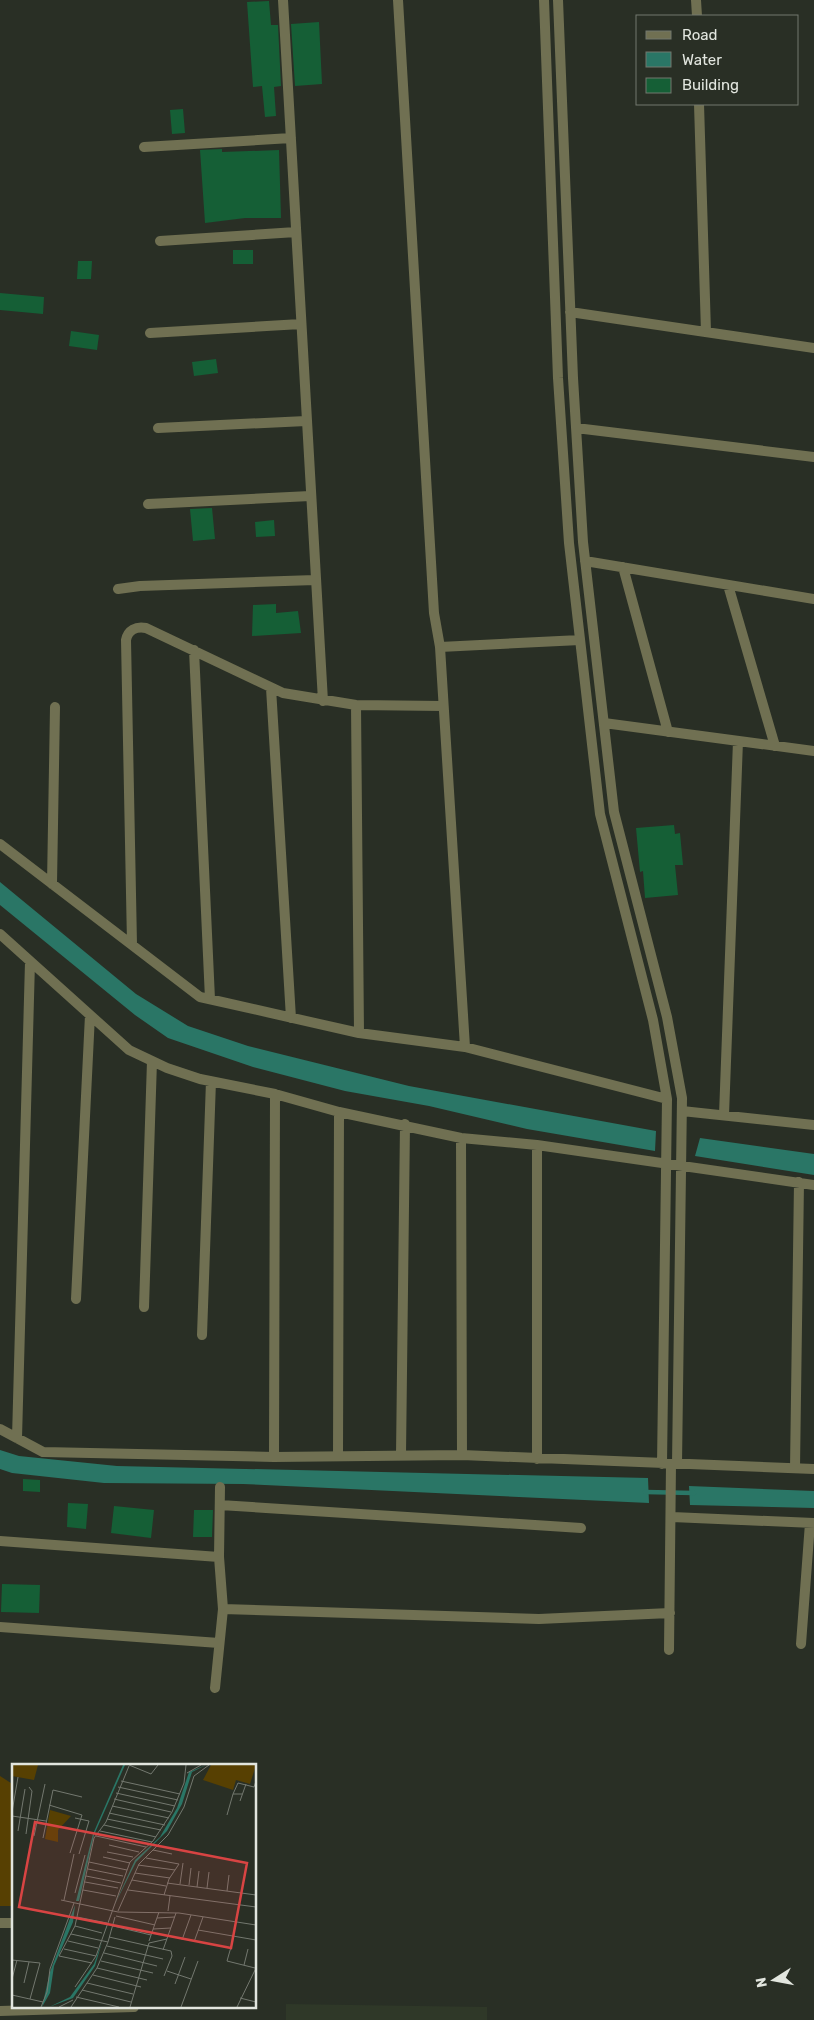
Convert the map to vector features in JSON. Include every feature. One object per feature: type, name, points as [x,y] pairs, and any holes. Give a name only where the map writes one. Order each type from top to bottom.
[{"type":"street","points":[[283,0],[323,701]]},
{"type":"street","points":[[398,0],[434,613],[440,647],[464,1047]]},
{"type":"street","points":[[544,0],[559,388],[569,543],[600,814],[653,1020],[667,1099],[666,1163],[672,1506],[669,1650]]},
{"type":"street","points":[[558,0],[570,312],[585,561],[614,812],[667,1017],[682,1098],[670,1464]]},
{"type":"street","points":[[696,0],[697,15]]},
{"type":"street","points":[[699,105],[706,332]]},
{"type":"street","points":[[144,147],[291,138]]},
{"type":"street","points":[[160,240],[296,232]]},
{"type":"street","points":[[570,312],[814,348]]},
{"type":"street","points":[[150,333],[301,324]]},
{"type":"street","points":[[158,428],[306,421]]},
{"type":"street","points":[[576,428],[814,457]]},
{"type":"street","points":[[148,504],[310,496]]},
{"type":"street","points":[[585,561],[814,599]]},
{"type":"street","points":[[622,567],[668,732]]},
{"type":"street","points":[[118,589],[140,586],[315,580]]},
{"type":"street","points":[[728,585],[775,746]]},
{"type":"street","points":[[132,944],[127,634],[141,627],[283,693],[356,705],[443,706]]},
{"type":"street","points":[[440,647],[580,640]]},
{"type":"street","points":[[194,650],[210,999]]},
{"type":"street","points":[[271,688],[291,1018]]},
{"type":"street","points":[[356,705],[359,1033]]},
{"type":"street","points":[[52,884],[54,707]]},
{"type":"street","points":[[604,723],[814,751]]},
{"type":"street","points":[[724,1115],[738,741]]},
{"type":"street","points":[[0,844],[200,997],[359,1033],[464,1047],[667,1099]]},
{"type":"street","points":[[0,934],[130,1050],[167,1068],[211,1081],[276,1094],[339,1112],[405,1124],[461,1138],[537,1145],[814,1185]]},
{"type":"street","points":[[18,1438],[30,962]]},
{"type":"street","points":[[76,1299],[90,1015]]},
{"type":"street","points":[[144,1307],[152,1061]]},
{"type":"street","points":[[202,1335],[211,1081]]},
{"type":"street","points":[[274,1457],[276,1094]]},
{"type":"street","points":[[682,1111],[814,1125]]},
{"type":"street","points":[[338,1456],[339,1112]]},
{"type":"street","points":[[401,1455],[405,1124]]},
{"type":"street","points":[[461,1138],[462,1455]]},
{"type":"street","points":[[537,1145],[537,1459]]},
{"type":"street","points":[[795,1468],[799,1182]]},
{"type":"street","points":[[0,1429],[43,1452],[274,1457],[462,1455],[814,1469]]},
{"type":"street","points":[[215,1688],[223,1609],[219,1557],[220,1487]]},
{"type":"street","points":[[220,1505],[582,1528]]},
{"type":"street","points":[[672,1517],[812,1523],[801,1644]]},
{"type":"street","points":[[0,1541],[219,1557]]},
{"type":"street","points":[[223,1609],[539,1619],[670,1613]]},
{"type":"street","points":[[0,1627],[219,1644]]},
{"type":"street","points":[[0,2011],[134,2008]]},
{"type":"shaded area","points":[[0,1776],[12,1784],[12,1906],[0,1906]]},
{"type":"shaded area","points":[[286,2004],[487,2007],[487,2020],[286,2020]]},
{"type":"water","points":[[0,882],[136,994],[188,1026],[248,1046],[409,1086],[656,1131],[655,1151],[527,1129],[429,1106],[345,1091],[253,1067],[168,1038],[135,1015],[0,905]]},
{"type":"water","points":[[700,1138],[814,1154],[814,1175],[695,1156]]},
{"type":"water","points":[[0,1450],[19,1456],[117,1466],[648,1478],[649,1503],[243,1484],[104,1483],[12,1473],[0,1469]]},
{"type":"water","points":[[689,1486],[814,1491],[814,1508],[690,1505]]},
{"type":"building","points":[[269,1],[271,25],[278,25],[281,86],[274,87],[276,116],[265,117],[262,86],[253,87],[247,2]]},
{"type":"building","points":[[319,22],[322,84],[295,86],[291,24]]},
{"type":"building","points":[[183,109],[185,133],[172,134],[170,110]]},
{"type":"building","points":[[222,149],[222,152],[279,150],[281,218],[245,218],[205,223],[200,150]]},
{"type":"building","points":[[233,250],[253,250],[253,264],[233,264]]},
{"type":"building","points":[[78,261],[92,261],[91,279],[77,279]]},
{"type":"building","points":[[0,293],[44,297],[43,314],[0,310]]},
{"type":"building","points":[[71,331],[99,335],[97,350],[69,346]]},
{"type":"building","points":[[216,359],[218,373],[194,376],[192,362]]},
{"type":"building","points":[[212,508],[215,539],[193,541],[190,509]]},
{"type":"building","points":[[274,520],[275,536],[256,537],[255,522]]},
{"type":"building","points":[[276,604],[276,613],[298,611],[301,633],[252,636],[253,605]]},
{"type":"building","points":[[674,825],[675,834],[680,833],[683,865],[675,865],[678,895],[645,898],[643,871],[640,872],[636,828]]},
{"type":"building","points":[[23,1479],[40,1480],[40,1492],[23,1491]]},
{"type":"building","points":[[68,1503],[88,1504],[86,1529],[67,1527]]},
{"type":"building","points":[[114,1506],[154,1510],[151,1538],[111,1533]]},
{"type":"building","points":[[194,1510],[213,1510],[212,1537],[193,1537]]},
{"type":"building","points":[[2,1584],[40,1585],[39,1613],[1,1612]]},
{"type":"waterway","points":[[645,1492],[694,1493]]}]
